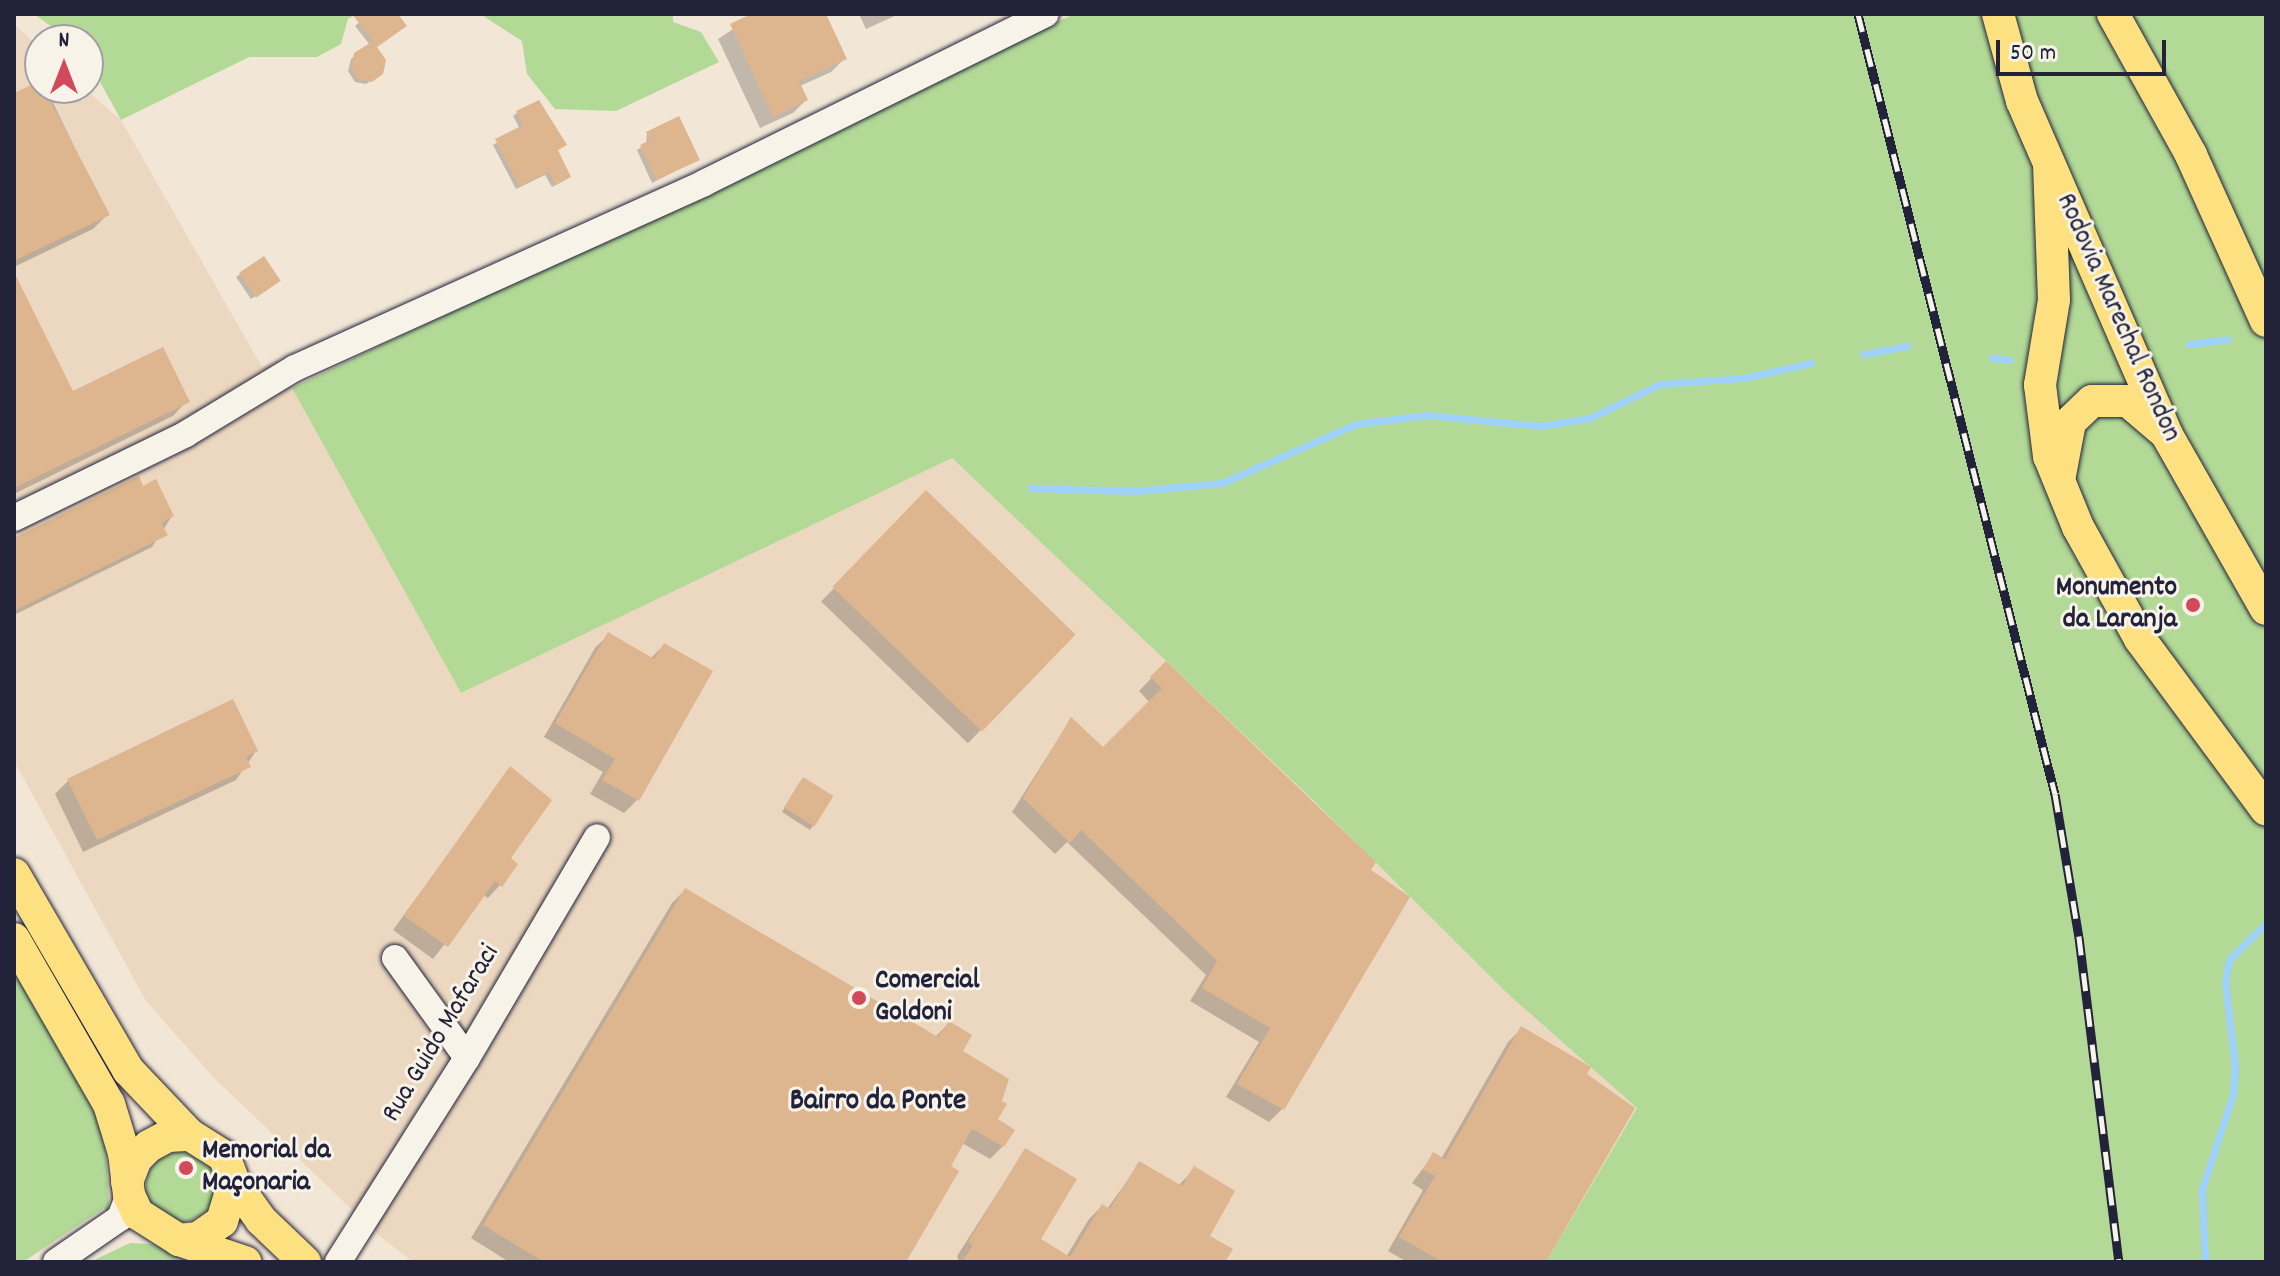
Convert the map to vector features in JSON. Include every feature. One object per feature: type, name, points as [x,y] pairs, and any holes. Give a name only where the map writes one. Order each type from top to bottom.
[{"type":"main road","name":"Rodovia Marechal Rondon","points":[[1998,14],[2022,101],[2167,435],[2265,605]]},
{"type":"main road","points":[[2113,14],[2191,155],[2266,321]]},
{"type":"main road","points":[[2049,164],[2055,268],[2040,409],[2059,486],[2140,639],[2266,809]]},
{"type":"main road","points":[[2059,486],[2070,422],[2092,401],[2128,401],[2167,435]]},
{"type":"main road","points":[[14,874],[128,1070],[190,1135],[224,1156],[234,1182],[273,1235],[305,1262]]},
{"type":"main road","points":[[14,939],[109,1104],[124,1153],[128,1188],[138,1214],[167,1234],[245,1262]]},
{"type":"main road","points":[[128,1188],[136,1159],[149,1146],[168,1136],[190,1135]]},
{"type":"main road","points":[[167,1234],[198,1238],[222,1221],[234,1182]]},
{"type":"street","points":[[14,518],[186,434],[295,368],[704,183],[1046,14]]},
{"type":"street","name":"Rua Guido Mafaraci","points":[[338,1262],[467,1058],[597,837]]},
{"type":"street","points":[[395,958],[467,1058]]},
{"type":"street","points":[[56,1262],[111,1226],[128,1188]]},
{"type":"street","points":[[111,1226],[167,1234]]},
{"type":"shaded area","points":[[14,24],[24,33],[24,104],[102,104],[121,120],[262,367],[277,360],[461,693],[952,458],[1313,800],[1508,994],[1637,1108],[1546,1262],[413,1262],[382,1238],[215,1079],[146,1001],[14,761]]},
{"type":"green space","points":[[34,14],[357,14],[348,19],[341,44],[317,57],[249,57],[121,120],[104,89],[104,24],[48,24]]},
{"type":"green space","points":[[480,14],[673,14],[673,22],[701,32],[719,62],[616,111],[555,109],[527,74],[522,41]]},
{"type":"green space","points":[[1074,14],[2266,14],[2266,1262],[1546,1262],[1637,1108],[1508,994],[1313,800],[952,458],[461,693],[292,388]]},
{"type":"green space","points":[[14,968],[94,1109],[105,1143],[109,1205],[107,1212],[104,1208],[23,1262],[14,1262]]},
{"type":"green space","points":[[181,1152],[200,1158],[210,1168],[216,1187],[210,1206],[200,1216],[181,1222],[162,1216],[152,1206],[146,1187],[152,1168],[162,1158]]},
{"type":"green space","points":[[130,1243],[151,1244],[206,1262],[90,1262]]},
{"type":"building","points":[[352,14],[398,14],[407,26],[377,47],[386,60],[383,74],[372,82],[358,79],[351,67],[354,53],[373,41]]},
{"type":"building","points":[[751,14],[826,14],[847,59],[799,81],[808,100],[773,117],[730,24]]},
{"type":"building","points":[[24,88],[24,104],[52,104],[110,215],[14,261],[14,93]]},
{"type":"building","points":[[539,100],[567,145],[558,150],[571,177],[556,185],[549,172],[520,187],[495,139],[523,125],[516,111]]},
{"type":"building","points":[[679,116],[700,160],[656,180],[640,145],[650,140],[646,132]]},
{"type":"building","points":[[264,256],[281,281],[256,298],[239,273]]},
{"type":"building","points":[[14,272],[73,391],[163,347],[190,402],[14,488]]},
{"type":"building","points":[[139,476],[143,486],[156,479],[174,516],[161,523],[168,535],[14,611],[14,538]]},
{"type":"building","points":[[926,490],[1076,634],[982,732],[832,587]]},
{"type":"building","points":[[608,632],[654,659],[664,643],[713,671],[639,801],[602,780],[615,759],[555,723]]},
{"type":"building","points":[[1166,661],[1376,862],[1371,870],[1410,897],[1284,1110],[1237,1084],[1270,1028],[1202,988],[1217,961],[1081,830],[1070,843],[1023,798],[1071,717],[1103,747],[1162,688],[1150,677]]},
{"type":"building","points":[[233,699],[258,751],[246,757],[251,767],[97,840],[67,779]]},
{"type":"building","points":[[510,766],[552,800],[511,858],[518,864],[502,887],[495,881],[448,947],[404,916]]},
{"type":"building","points":[[803,777],[834,796],[814,827],[784,808]]},
{"type":"building","points":[[685,888],[938,1037],[949,1021],[972,1035],[963,1051],[1009,1079],[1002,1101],[1007,1104],[998,1119],[1015,1130],[1004,1147],[972,1129],[951,1166],[959,1171],[906,1262],[544,1262],[483,1225]]},
{"type":"building","points":[[1521,1026],[1591,1067],[1587,1074],[1635,1108],[1546,1262],[1442,1262],[1399,1237],[1435,1176],[1423,1170],[1433,1152],[1445,1159]]},
{"type":"building","points":[[1025,1148],[1077,1179],[1041,1239],[1070,1257],[1102,1204],[1110,1209],[1139,1161],[1182,1186],[1194,1166],[1235,1191],[1210,1236],[1233,1249],[1225,1262],[962,1262],[973,1245],[968,1242]]},
{"type":"waterway","points":[[2189,344],[2228,339]]},
{"type":"waterway","points":[[1864,354],[1907,346]]},
{"type":"waterway","points":[[1992,358],[2010,360]]},
{"type":"waterway","points":[[1031,488],[1135,491],[1222,483],[1356,424],[1427,415],[1541,426],[1590,418],[1660,384],[1744,378],[1811,363]]},
{"type":"waterway","points":[[2205,1262],[2202,1189],[2233,1094],[2235,1067],[2225,982],[2229,960],[2266,923]]},
{"type":"railway","points":[[1858,14],[2055,794],[2079,937],[2119,1262]]},
{"type":"place","name":"Monumento da Laranja","points":[[2193,605]]},
{"type":"place","name":"Comercial Goldoni","points":[[859,998]]},
{"type":"place","name":"Memorial da Maçonaria","points":[[186,1168]]},
{"type":"district","name":"Bairro da Ponte","points":[[878,1103]]}]
